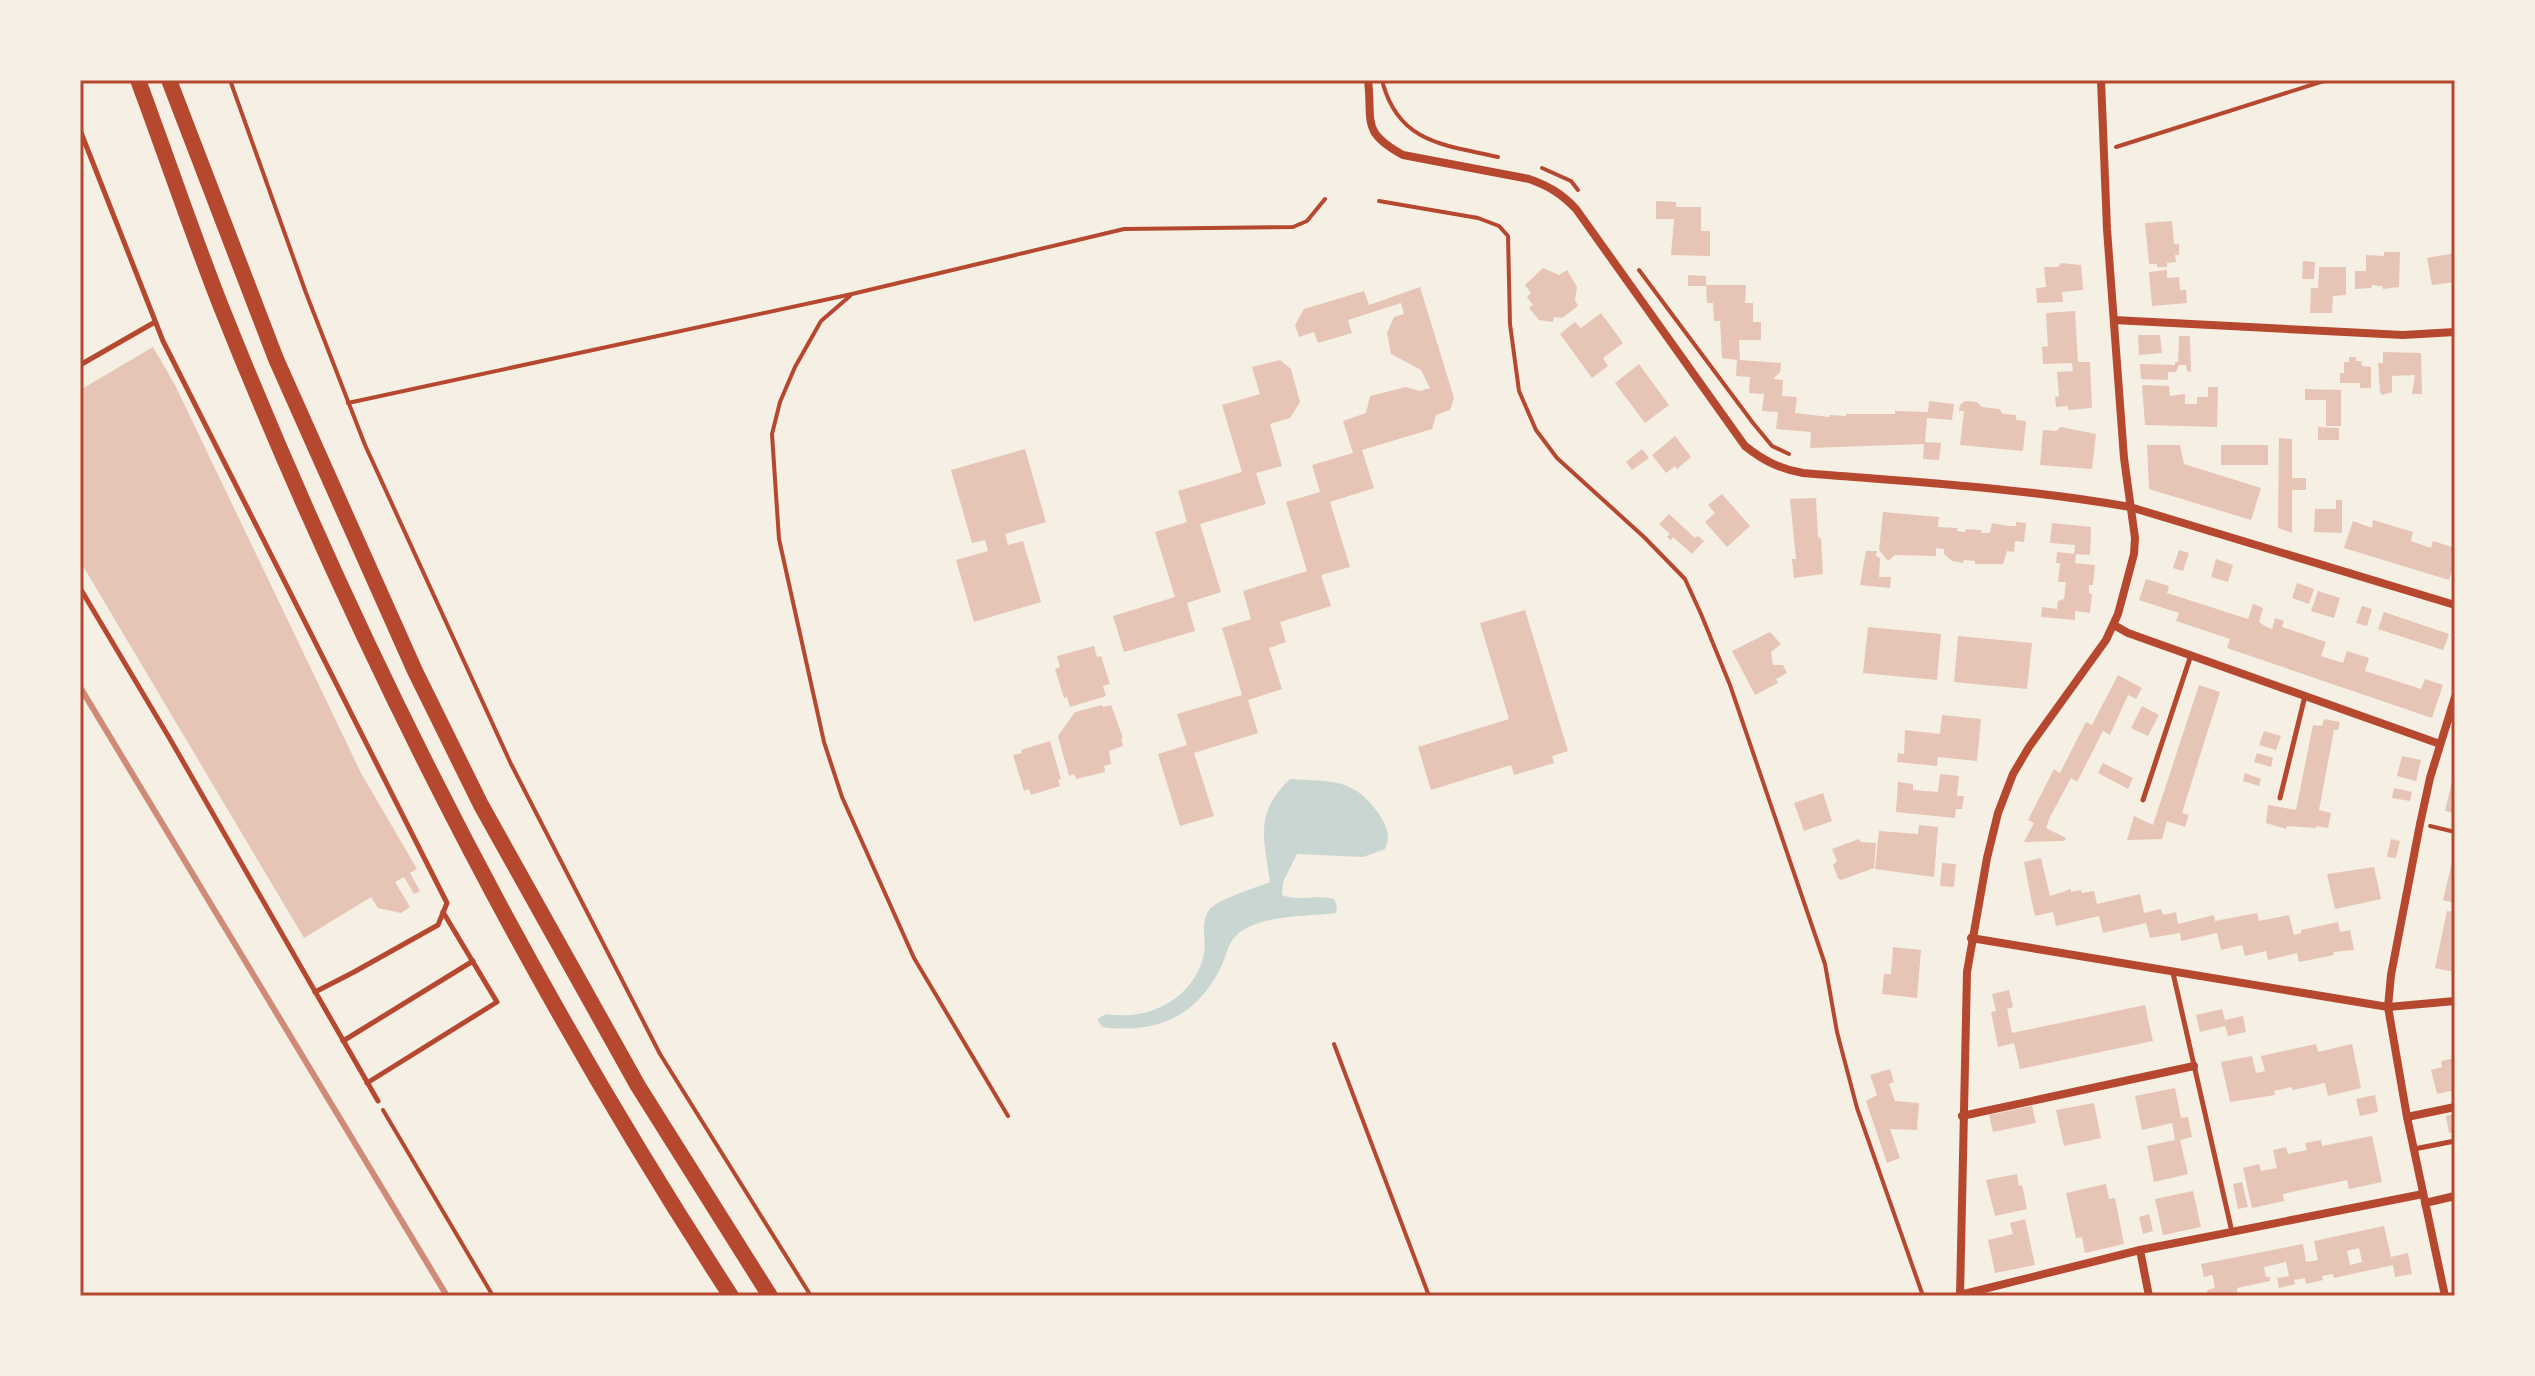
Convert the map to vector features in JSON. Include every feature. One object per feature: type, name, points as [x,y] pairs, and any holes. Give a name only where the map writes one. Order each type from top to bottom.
[{"type":"main road","points":[[138,80],[219,302],[267,418],[407,728],[535,971],[661,1189],[731,1296]]},
{"type":"main road","points":[[169,80],[276,359],[409,658],[468,778],[638,1086],[770,1296]]},
{"type":"street","points":[[1368,80],[1369,119],[1373,133],[1403,155],[1529,179],[1562,195],[1576,209],[1745,446],[1762,460],[1784,470],[1803,473],[1976,487],[2130,507],[2455,605]]},
{"type":"street","points":[[2101,80],[2114,320],[2134,554],[2114,625],[2013,774],[1990,843],[1967,972],[1960,1295],[2140,1250],[2424,1198],[2455,1196]]},
{"type":"street","points":[[2114,320],[2403,335],[2455,332]]},
{"type":"street","points":[[2114,625],[2128,633],[2440,744]]},
{"type":"street","points":[[2445,1296],[2407,1117],[2388,1007],[2391,975],[2420,824],[2455,697]]},
{"type":"street","points":[[1971,938],[2388,1007],[2455,1001]]},
{"type":"street","points":[[1962,1116],[2194,1066]]},
{"type":"street","points":[[2407,1117],[2455,1107]]},
{"type":"street","points":[[2140,1250],[2149,1296]]},
{"type":"lane","points":[[80,130],[155,322],[447,903],[438,925],[315,992]]},
{"type":"lane","points":[[80,365],[155,322]]},
{"type":"lane","points":[[80,588],[378,1101]]},
{"type":"lane","points":[[2143,800],[2191,655]]},
{"type":"lane","points":[[2280,798],[2305,696]]},
{"type":"lane","points":[[367,1083],[497,1002],[443,911]]},
{"type":"lane","points":[[343,1041],[473,961]]},
{"type":"lane","points":[[2173,972],[2232,1233]]},
{"type":"lane","points":[[2414,1149],[2455,1141]]},
{"type":"path","points":[[230,80],[348,403],[406,540],[511,764],[660,1054],[811,1296]]},
{"type":"path","points":[[1383,80],[1389,100],[1410,131],[1430,141],[1505,159]]},
{"type":"path","points":[[2103,152],[2327,80]]},
{"type":"path","points":[[1535,166],[1571,181],[1579,191]]},
{"type":"path","points":[[348,403],[852,294],[1124,229],[1293,227],[1307,221],[1325,199]]},
{"type":"path","points":[[1379,201],[1478,218],[1499,226],[1508,236],[1514,362],[1519,391],[1536,430],[1557,458],[1685,579],[1730,685],[1825,964],[1837,1032],[1857,1108],[1923,1296]]},
{"type":"path","points":[[1638,269],[1772,446],[1793,456]]},
{"type":"path","points":[[852,294],[821,321],[795,367],[780,402],[772,434],[779,539],[824,742],[842,797],[914,958],[1008,1116]]},
{"type":"path","points":[[2420,824],[2455,832]]},
{"type":"path","points":[[1334,1044],[1429,1296]]},
{"type":"path","points":[[378,1101],[493,1296]]},
{"type":"shaded area","points":[[1290,779],[1340,784],[1360,793],[1386,827],[1388,839],[1385,849],[1363,857],[1297,854],[1283,882],[1282,895],[1334,899],[1336,913],[1286,917],[1250,926],[1232,940],[1210,986],[1186,1011],[1156,1025],[1121,1029],[1102,1027],[1097,1019],[1106,1014],[1152,1011],[1178,996],[1189,986],[1203,958],[1205,921],[1209,910],[1228,898],[1270,882],[1264,839],[1266,815]]},
{"type":"building","points":[[1656,201],[1676,202],[1676,207],[1701,207],[1701,231],[1710,231],[1710,256],[1671,255],[1674,219],[1656,219]]},
{"type":"building","points":[[2172,221],[2174,244],[2179,244],[2176,262],[2167,263],[2167,267],[2149,264],[2145,223]]},
{"type":"building","points":[[2384,252],[2400,252],[2399,287],[2383,289],[2382,286],[2372,285],[2371,288],[2355,289],[2355,271],[2366,271],[2366,255],[2384,256]]},
{"type":"building","points":[[2455,253],[2455,282],[2432,285],[2427,258]]},
{"type":"building","points":[[2303,261],[2315,262],[2314,279],[2302,279]]},
{"type":"building","points":[[2061,263],[2081,265],[2083,290],[2062,292],[2063,302],[2037,303],[2036,288],[2046,287],[2044,267],[2058,267]]},
{"type":"building","points":[[2319,267],[2346,267],[2346,295],[2333,296],[2332,313],[2310,313],[2311,288],[2318,288]]},
{"type":"building","points":[[1543,268],[1559,275],[1567,270],[1577,287],[1575,300],[1578,306],[1562,318],[1554,317],[1553,322],[1539,320],[1529,308],[1533,305],[1527,297],[1531,293],[1525,285]]},
{"type":"building","points":[[2167,270],[2167,278],[2179,277],[2180,290],[2186,290],[2187,303],[2152,306],[2149,272]]},
{"type":"building","points":[[1688,275],[1706,276],[1706,285],[1746,285],[1745,303],[1753,303],[1753,322],[1761,322],[1761,340],[1739,340],[1740,360],[1781,363],[1780,372],[1773,379],[1783,380],[1782,396],[1797,397],[1795,413],[1829,417],[1895,414],[1895,411],[1928,412],[1929,401],[1954,404],[1952,420],[1927,418],[1925,442],[1941,443],[1939,460],[1923,459],[1924,444],[1810,448],[1811,432],[1776,429],[1778,412],[1762,411],[1764,394],[1749,393],[1750,377],[1736,376],[1737,360],[1722,358],[1720,321],[1714,321],[1713,303],[1707,303],[1706,286],[1688,286]]},
{"type":"building","points":[[1420,287],[1454,398],[1450,410],[1436,415],[1432,429],[1362,450],[1374,488],[1330,502],[1350,567],[1321,575],[1331,606],[1280,622],[1286,642],[1269,648],[1282,689],[1248,700],[1258,733],[1194,753],[1214,816],[1180,826],[1158,754],[1187,745],[1177,714],[1242,695],[1222,628],[1251,619],[1243,591],[1307,571],[1286,502],[1320,492],[1312,465],[1353,453],[1343,421],[1366,413],[1370,396],[1406,387],[1420,391],[1430,388],[1421,370],[1391,354],[1387,333],[1394,317],[1404,314],[1401,303],[1348,320],[1352,333],[1318,343],[1314,332],[1299,337],[1295,325],[1304,309],[1364,291],[1369,305]]},
{"type":"building","points":[[2075,311],[2078,362],[2090,362],[2092,408],[2068,410],[2068,406],[2056,407],[2055,397],[2059,396],[2057,372],[2073,371],[2072,363],[2043,364],[2042,347],[2048,346],[2046,313]]},
{"type":"building","points":[[1601,313],[1623,343],[1603,358],[1608,366],[1592,378],[1560,334],[1575,322],[1581,328]]},
{"type":"building","points":[[2138,335],[2160,335],[2162,353],[2139,355]]},
{"type":"building","points":[[2179,336],[2190,336],[2191,372],[2187,371],[2186,365],[2179,365],[2176,372],[2168,372],[2168,380],[2141,379],[2140,364],[2175,365],[2178,362]]},
{"type":"building","points":[[153,347],[175,385],[361,773],[417,869],[410,873],[420,891],[414,894],[404,877],[395,882],[410,907],[401,913],[378,908],[371,897],[304,938],[80,561],[80,390]]},
{"type":"building","points":[[2383,352],[2421,353],[2422,394],[2412,394],[2415,375],[2392,376],[2392,392],[2382,395],[2378,363],[2383,363]]},
{"type":"building","points":[[2349,357],[2356,357],[2362,366],[2371,367],[2371,388],[2360,388],[2360,383],[2340,383],[2340,373],[2344,373],[2344,362],[2349,362]]},
{"type":"building","points":[[1280,360],[1291,369],[1300,402],[1290,418],[1270,424],[1282,466],[1256,473],[1266,504],[1200,524],[1221,592],[1187,603],[1195,631],[1124,652],[1113,616],[1175,597],[1155,532],[1187,522],[1178,491],[1242,472],[1222,405],[1260,394],[1252,367]]},
{"type":"building","points":[[1639,364],[1669,405],[1645,423],[1615,383]]},
{"type":"building","points":[[2142,385],[2169,386],[2170,396],[2185,394],[2185,404],[2197,404],[2197,397],[2208,397],[2208,387],[2218,387],[2217,427],[2145,425]]},
{"type":"building","points":[[2305,389],[2341,390],[2341,426],[2326,426],[2326,400],[2305,400]]},
{"type":"building","points":[[1965,401],[1999,409],[2003,414],[2016,415],[2016,420],[2026,421],[2023,451],[1960,445],[1964,411],[1959,411]]},
{"type":"building","points":[[2061,427],[2096,434],[2092,469],[2040,465],[2043,430],[2056,431]]},
{"type":"building","points":[[2318,427],[2339,428],[2339,440],[2318,440]]},
{"type":"building","points":[[1675,436],[1691,457],[1677,469],[1675,466],[1666,473],[1652,455]]},
{"type":"building","points":[[2279,438],[2292,439],[2292,478],[2306,478],[2306,490],[2292,490],[2292,533],[2278,528]]},
{"type":"building","points":[[2147,445],[2180,445],[2184,464],[2261,488],[2251,520],[2149,489]]},
{"type":"building","points":[[2221,445],[2268,445],[2268,465],[2221,465]]},
{"type":"building","points":[[1025,449],[1046,522],[1005,534],[1008,545],[1023,541],[1041,602],[974,622],[956,560],[988,551],[985,540],[972,543],[951,470]]},
{"type":"building","points":[[1642,449],[1649,458],[1632,470],[1626,462]]},
{"type":"building","points":[[1722,494],[1750,526],[1727,547],[1705,522],[1715,513],[1708,505]]},
{"type":"building","points":[[1816,498],[1823,574],[1794,578],[1792,559],[1796,559],[1790,499]]},
{"type":"building","points":[[2336,500],[2342,500],[2342,533],[2314,532],[2315,509],[2336,509]]},
{"type":"building","points":[[1883,512],[1939,517],[1938,527],[1958,528],[1957,531],[1965,532],[1966,529],[1990,533],[1992,523],[2016,526],[2016,522],[2026,523],[2024,542],[2015,541],[2014,552],[2007,551],[2003,564],[1952,561],[1944,554],[1944,549],[1936,548],[1936,556],[1895,555],[1888,561],[1879,550]]},
{"type":"building","points":[[1669,514],[1695,538],[1698,536],[1704,541],[1692,554],[1673,537],[1671,540],[1667,537],[1670,534],[1659,524]]},
{"type":"building","points":[[2373,520],[2413,532],[2411,541],[2431,548],[2433,541],[2455,548],[2455,567],[2449,580],[2344,548],[2353,521],[2372,528]]},
{"type":"building","points":[[2052,523],[2091,527],[2090,555],[2074,554],[2075,545],[2050,543]]},
{"type":"building","points":[[2179,550],[2189,553],[2183,571],[2173,568]]},
{"type":"building","points":[[1866,551],[1877,551],[1876,556],[1880,558],[1879,577],[1891,577],[1890,588],[1860,585]]},
{"type":"building","points":[[2057,552],[2076,554],[2075,563],[2095,565],[2093,585],[2089,585],[2089,593],[2092,594],[2090,613],[2075,611],[2075,620],[2041,617],[2042,607],[2057,609],[2058,601],[2064,599],[2066,582],[2058,582],[2060,563],[2056,563]]},
{"type":"building","points":[[2216,559],[2233,565],[2228,582],[2211,577]]},
{"type":"building","points":[[2146,579],[2169,586],[2167,593],[2248,619],[2253,604],[2263,608],[2259,622],[2265,626],[2272,629],[2275,618],[2284,621],[2282,627],[2326,642],[2321,656],[2343,663],[2347,651],[2369,658],[2365,671],[2421,689],[2425,679],[2443,685],[2432,718],[2227,648],[2230,639],[2176,621],[2179,613],[2139,600]]},
{"type":"building","points":[[2297,583],[2314,589],[2309,604],[2292,598]]},
{"type":"building","points":[[2318,591],[2340,598],[2334,618],[2311,611]]},
{"type":"building","points":[[2362,606],[2372,609],[2367,626],[2356,623]]},
{"type":"building","points":[[1525,610],[1568,751],[1552,756],[1554,763],[1514,775],[1511,765],[1431,790],[1418,747],[1509,719],[1480,623]]},
{"type":"building","points":[[2384,612],[2449,634],[2443,650],[2378,629]]},
{"type":"building","points":[[1868,627],[1941,634],[1937,680],[1863,673]]},
{"type":"building","points":[[1770,632],[1781,644],[1771,652],[1773,665],[1783,665],[1787,673],[1776,679],[1778,683],[1755,695],[1732,651]]},
{"type":"building","points":[[1958,636],[2032,643],[2027,689],[1954,682]]},
{"type":"building","points":[[1094,646],[1097,657],[1101,656],[1110,684],[1103,686],[1106,696],[1070,707],[1055,669],[1060,667],[1057,656]]},
{"type":"building","points":[[2118,675],[2142,688],[2136,699],[2128,695],[2110,735],[2103,731],[2077,782],[2071,778],[2050,817],[2046,828],[2066,838],[2064,841],[2024,842],[2034,823],[2028,820],[2054,769],[2060,773],[2086,722],[2092,725]]},
{"type":"building","points":[[2199,685],[2220,692],[2182,813],[2189,815],[2185,827],[2167,821],[2162,839],[2127,840],[2134,816],[2153,825]]},
{"type":"building","points":[[1111,705],[1123,746],[1109,751],[1111,764],[1104,766],[1105,772],[1076,779],[1074,774],[1069,776],[1058,736],[1075,712]]},
{"type":"building","points":[[2142,706],[2159,715],[2148,736],[2131,728]]},
{"type":"building","points":[[1942,715],[1981,719],[1977,761],[1938,757],[1937,766],[1897,762],[1898,753],[1904,754],[1905,730],[1940,734]]},
{"type":"building","points":[[2324,719],[2340,722],[2338,730],[2334,730],[2319,810],[2331,813],[2328,828],[2287,826],[2286,829],[2266,823],[2268,805],[2296,810],[2313,725],[2322,726]]},
{"type":"building","points":[[2264,731],[2281,736],[2276,750],[2259,745]]},
{"type":"building","points":[[1050,741],[1061,779],[1058,780],[1060,786],[1031,795],[1029,789],[1024,791],[1013,755]]},
{"type":"building","points":[[2257,753],[2273,758],[2271,767],[2254,762]]},
{"type":"building","points":[[2402,756],[2421,760],[2416,781],[2397,776]]},
{"type":"building","points":[[2103,763],[2133,778],[2128,789],[2098,773]]},
{"type":"building","points":[[2454,772],[2455,827],[2451,826],[2454,813],[2445,811]]},
{"type":"building","points":[[2245,773],[2261,779],[2259,786],[2243,781]]},
{"type":"building","points":[[1940,774],[1959,776],[1957,796],[1964,796],[1962,809],[1956,809],[1955,818],[1896,812],[1898,782],[1913,784],[1913,790],[1938,792]]},
{"type":"building","points":[[2394,788],[2412,792],[2410,801],[2392,798]]},
{"type":"building","points":[[1823,793],[1832,821],[1804,831],[1794,803]]},
{"type":"building","points":[[1919,825],[1938,827],[1934,877],[1875,869],[1879,831],[1918,834]]},
{"type":"building","points":[[1859,839],[1861,842],[1876,843],[1874,868],[1841,880],[1833,865],[1837,861],[1832,849]]},
{"type":"building","points":[[2391,839],[2400,841],[2396,858],[2387,857]]},
{"type":"building","points":[[2455,854],[2455,903],[2443,900]]},
{"type":"building","points":[[2041,858],[2050,896],[2071,889],[2071,892],[2081,890],[2082,893],[2094,891],[2097,904],[2140,894],[2144,913],[2161,909],[2163,915],[2176,912],[2178,924],[2214,915],[2215,921],[2257,913],[2259,921],[2289,915],[2294,935],[2301,933],[2301,930],[2338,922],[2340,932],[2350,930],[2354,950],[2333,952],[2334,955],[2299,962],[2297,953],[2268,960],[2266,951],[2245,956],[2242,945],[2221,950],[2217,933],[2181,941],[2180,933],[2150,938],[2146,923],[2103,933],[2099,916],[2056,926],[2053,912],[2035,916],[2031,898],[2024,862]]},
{"type":"building","points":[[1942,863],[1956,864],[1954,887],[1940,886]]},
{"type":"building","points":[[2374,867],[2381,899],[2335,909],[2327,874]]},
{"type":"building","points":[[2447,911],[2455,912],[2455,972],[2435,968]]},
{"type":"building","points":[[1893,947],[1921,950],[1917,998],[1882,994],[1884,974],[1891,974]]},
{"type":"building","points":[[2009,990],[2013,1007],[2007,1009],[2012,1033],[2145,1005],[2153,1041],[2020,1069],[2014,1043],[1998,1047],[1991,1012],[1996,1011],[1992,994]]},
{"type":"building","points":[[2222,1009],[2225,1020],[2243,1016],[2246,1032],[2228,1036],[2225,1026],[2200,1032],[2196,1015]]},
{"type":"building","points":[[2316,1044],[2318,1052],[2352,1044],[2361,1088],[2328,1096],[2325,1083],[2293,1090],[2292,1087],[2274,1091],[2275,1095],[2230,1102],[2221,1062],[2252,1056],[2256,1073],[2265,1071],[2261,1056]]},
{"type":"building","points":[[2455,1058],[2455,1090],[2437,1094],[2431,1070],[2442,1067],[2441,1061]]},
{"type":"building","points":[[1890,1069],[1894,1082],[1889,1084],[1895,1101],[1919,1103],[1917,1130],[1890,1129],[1900,1158],[1887,1163],[1866,1101],[1877,1095],[1870,1075]]},
{"type":"building","points":[[2175,1088],[2181,1118],[2188,1117],[2192,1137],[2180,1140],[2188,1174],[2154,1182],[2147,1146],[2175,1140],[2172,1123],[2142,1130],[2135,1096]]},
{"type":"building","points":[[2375,1095],[2378,1112],[2360,1116],[2356,1099]]},
{"type":"building","points":[[2094,1103],[2101,1138],[2064,1146],[2056,1110]]},
{"type":"building","points":[[2032,1106],[2036,1123],[1993,1132],[1989,1115]]},
{"type":"building","points":[[2455,1114],[2455,1132],[2449,1133],[2446,1116]]},
{"type":"building","points":[[2372,1136],[2382,1182],[2349,1189],[2347,1180],[2283,1194],[2284,1201],[2252,1208],[2243,1168],[2259,1164],[2261,1171],[2277,1168],[2273,1150],[2286,1147],[2288,1154],[2307,1150],[2305,1143],[2321,1140],[2322,1146]]},
{"type":"building","points":[[2017,1174],[2027,1209],[1995,1216],[1986,1180]]},
{"type":"building","points":[[2242,1182],[2248,1207],[2238,1209],[2233,1184]]},
{"type":"building","points":[[2106,1184],[2109,1199],[2115,1198],[2124,1244],[2085,1253],[2082,1237],[2076,1238],[2066,1193]]},
{"type":"building","points":[[2193,1191],[2201,1227],[2163,1235],[2155,1199]]},
{"type":"building","points":[[2149,1214],[2153,1231],[2143,1234],[2139,1217]]},
{"type":"building","points":[[2025,1219],[2035,1265],[1995,1273],[1988,1240],[2013,1234],[2010,1223]]},
{"type":"building","points":[[2384,1226],[2391,1257],[2408,1253],[2412,1274],[2395,1277],[2393,1265],[2334,1278],[2333,1274],[2322,1276],[2323,1280],[2306,1284],[2305,1278],[2294,1280],[2295,1284],[2279,1288],[2277,1278],[2289,1276],[2286,1262],[2264,1267],[2270,1281],[2237,1288],[2238,1296],[2208,1296],[2207,1290],[2215,1288],[2213,1277],[2204,1277],[2201,1264],[2303,1244],[2306,1262],[2318,1260],[2314,1241]],"holes":[[[2359,1248],[2362,1262],[2350,1265],[2347,1251]]]},
{"type":"railway","points":[[80,687],[447,1296]]}]
